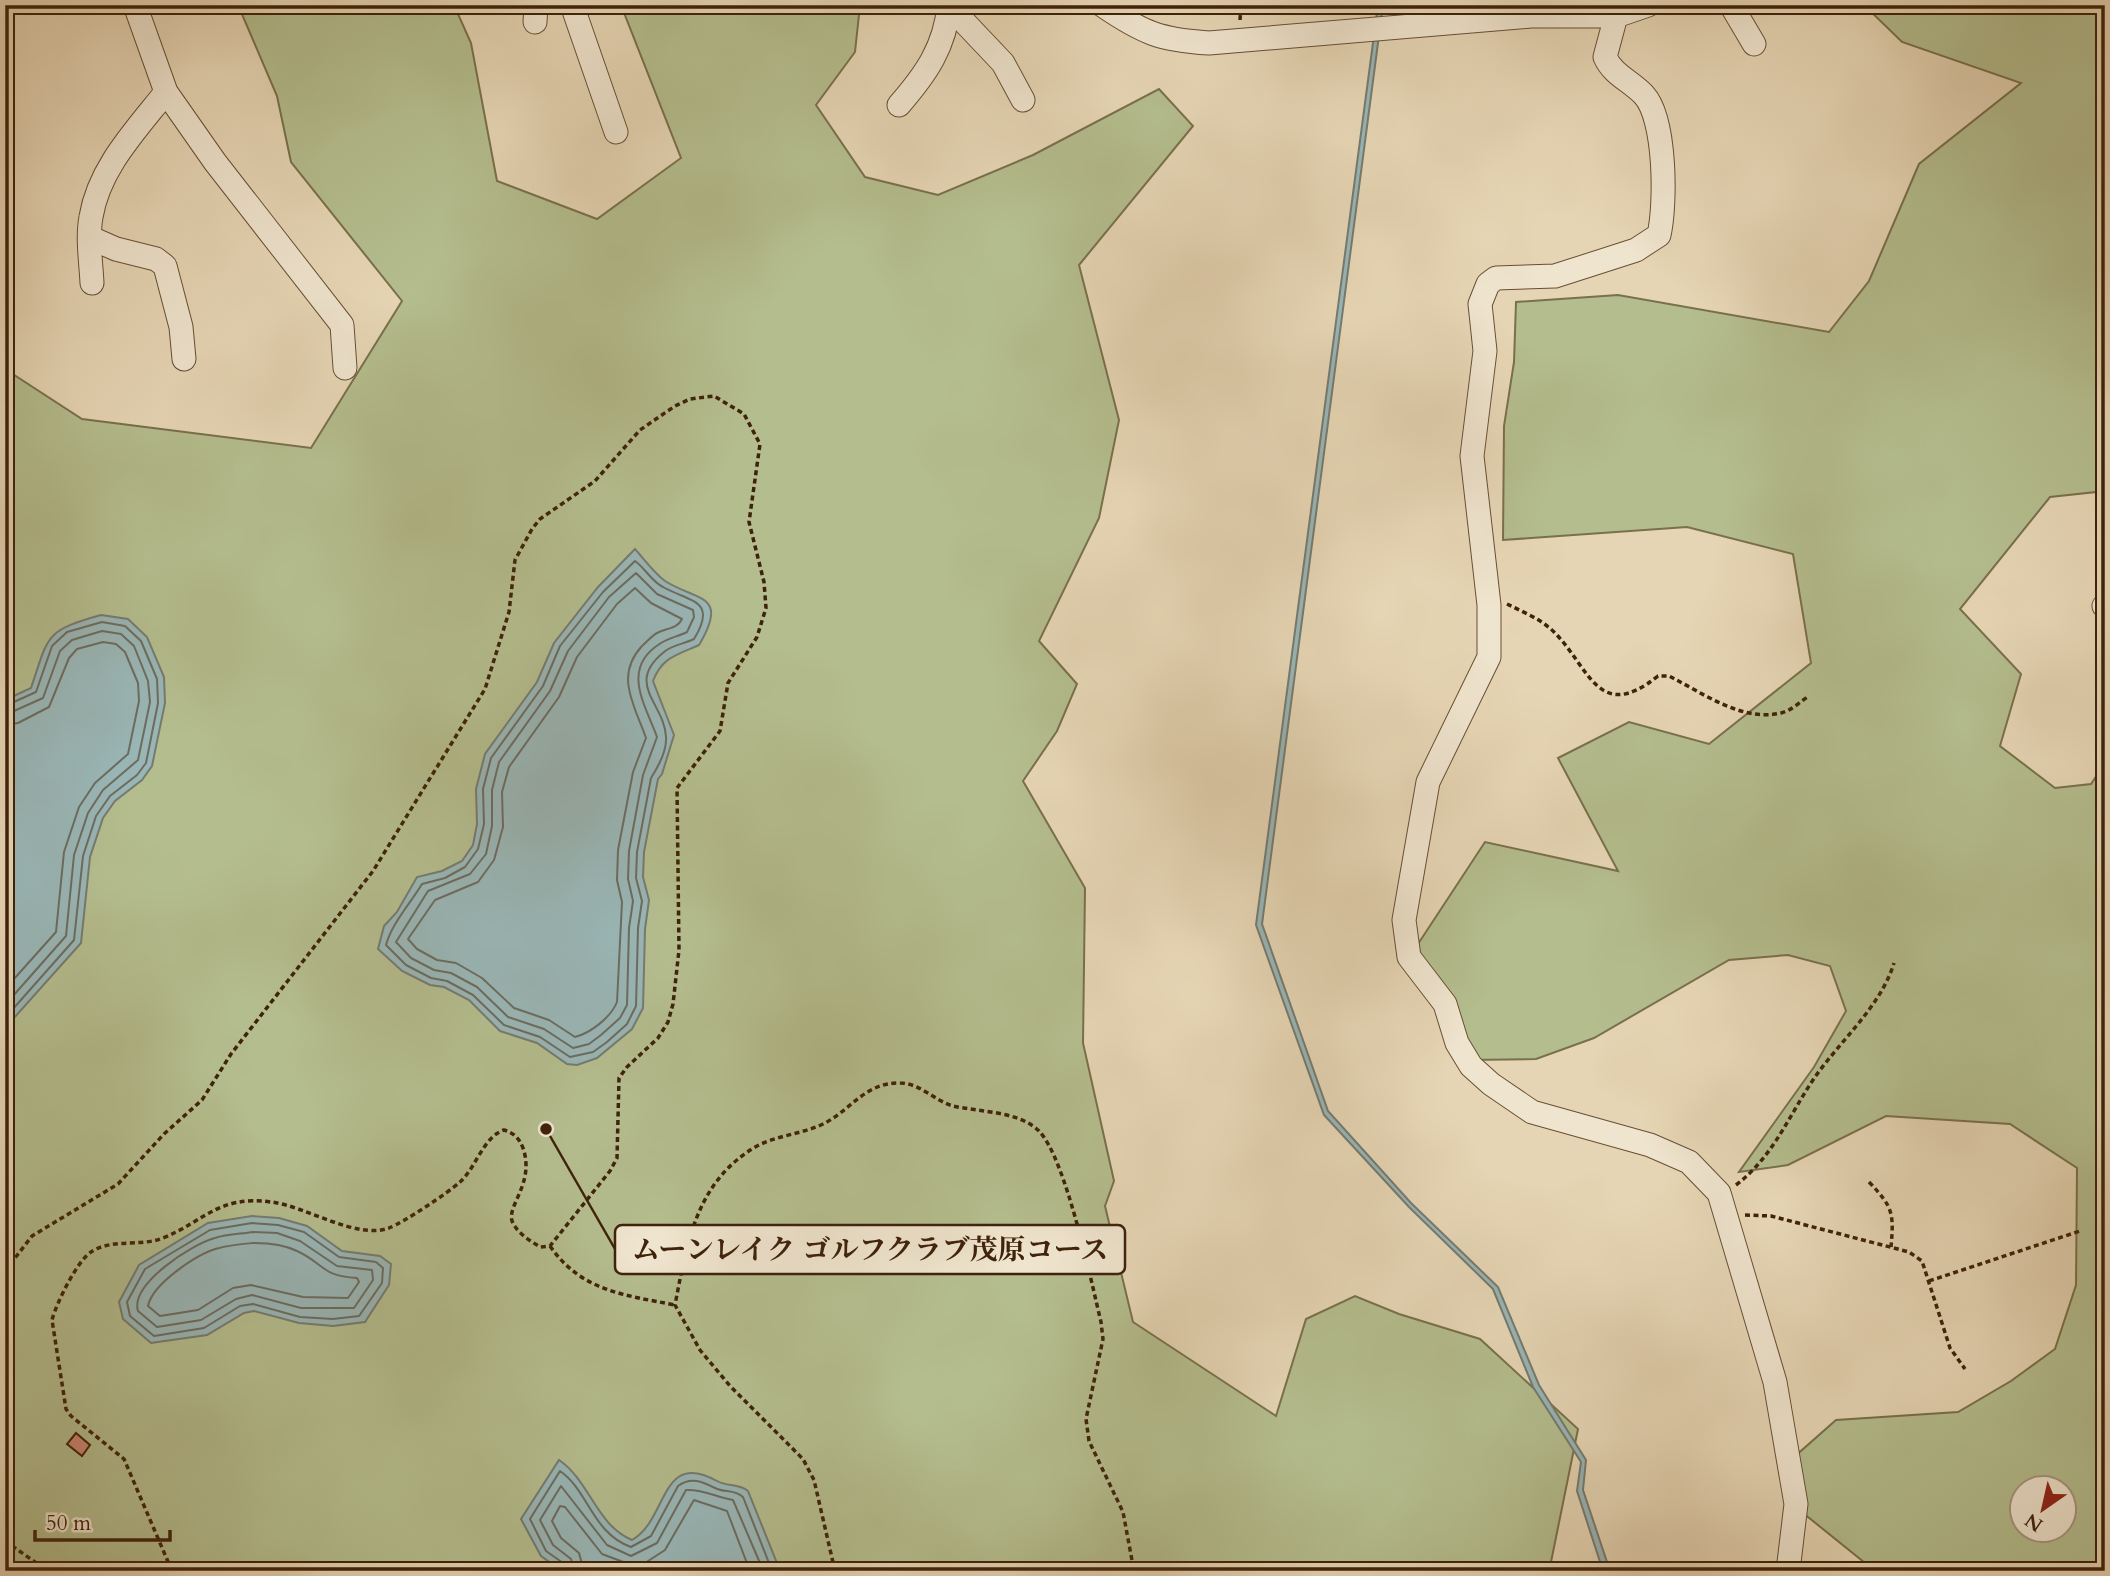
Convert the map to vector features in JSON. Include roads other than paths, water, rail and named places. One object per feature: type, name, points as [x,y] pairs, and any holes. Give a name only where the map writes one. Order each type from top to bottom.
[{"type":"street","points":[[135,5],[166,92],[215,162],[342,325],[345,369]]},
{"type":"street","points":[[572,5],[616,132]]},
{"type":"street","points":[[1102,5],[1127,22],[1167,40],[1209,43],[1531,16],[1616,16],[1648,5]]},
{"type":"street","points":[[1731,5],[1754,44]]},
{"type":"street","points":[[949,6],[1003,63],[1023,100]]},
{"type":"street","points":[[899,105],[926,74],[939,50],[949,6]]},
{"type":"street","points":[[1616,16],[1605,57],[1616,74],[1645,96],[1654,110],[1660,145],[1663,217],[1659,235],[1636,250],[1555,276],[1504,275],[1488,284],[1483,293],[1480,304],[1483,369],[1472,456],[1488,594],[1489,657],[1428,782],[1405,920],[1409,957],[1445,1004],[1457,1043],[1471,1066],[1491,1084],[1532,1112],[1650,1145],[1689,1162],[1708,1178],[1721,1197],[1775,1382],[1796,1504],[1788,1571]]},
{"type":"street","points":[[92,283],[90,220],[97,192],[109,167],[166,92]]},
{"type":"street","points":[[90,238],[116,249],[156,259],[165,266],[181,327],[184,359]]},
{"type":"water","points":[[1378,5],[1383,5],[1262,924],[1328,1111],[1411,1203],[1498,1287],[1539,1385],[1586,1460],[1583,1490],[1610,1571],[1603,1571],[1577,1491],[1581,1462],[1533,1387],[1493,1289],[1409,1207],[1324,1115],[1256,925]]},
{"type":"water","points":[[635,549],[665,581],[705,601],[710,607],[711,616],[699,645],[666,662],[653,681],[674,735],[658,779],[644,852],[643,877],[649,900],[645,929],[643,1008],[632,1029],[597,1058],[577,1065],[567,1064],[537,1043],[500,1031],[469,1000],[402,971],[378,949],[384,926],[397,912],[417,877],[442,871],[462,861],[473,845],[477,824],[476,789],[485,754],[537,682],[554,643],[598,587]]},
{"type":"water","points":[[101,615],[128,619],[147,637],[164,677],[165,703],[152,766],[142,780],[115,801],[103,818],[90,857],[81,943],[5,1028],[5,700],[31,688],[51,638],[69,626]]},
{"type":"water","points":[[252,1216],[279,1218],[307,1226],[342,1251],[380,1256],[391,1264],[389,1285],[365,1322],[333,1326],[299,1323],[254,1311],[244,1313],[207,1335],[151,1343],[123,1319],[119,1302],[139,1265],[208,1223]]},
{"type":"water","points":[[559,1460],[578,1479],[610,1524],[632,1540],[644,1530],[675,1480],[685,1474],[698,1474],[748,1491],[777,1563],[776,1570],[562,1571],[541,1556],[521,1519]]},
{"type":"place","name":"ムーンレイク ゴルフクラブ茂原コース","points":[[546,1129]]}]
